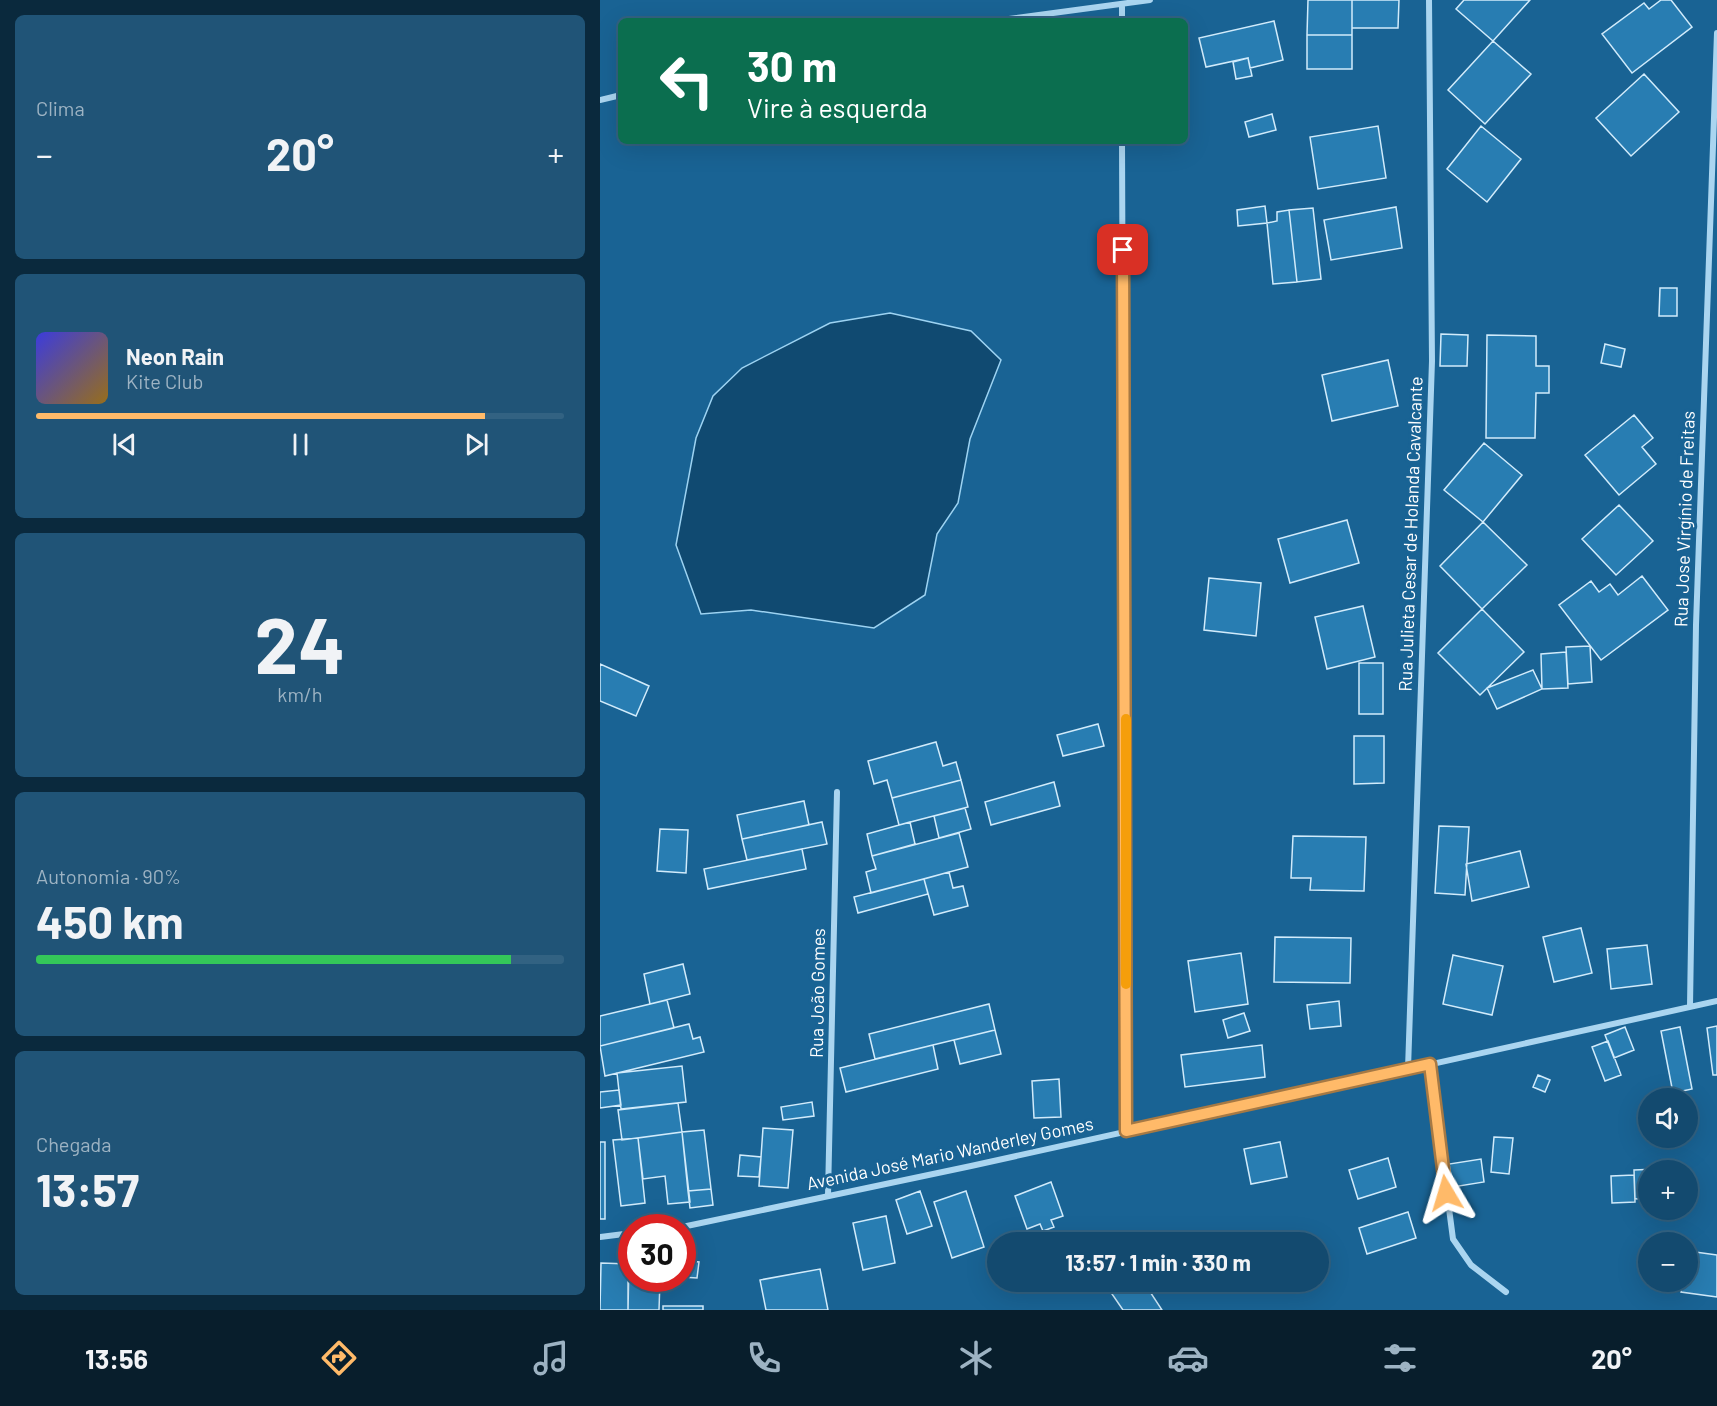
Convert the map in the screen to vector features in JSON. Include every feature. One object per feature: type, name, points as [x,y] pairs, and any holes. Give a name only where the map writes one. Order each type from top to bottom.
[{"type":"street","points":[[1017,18],[1150,0]]},
{"type":"street","name":"Rua Julieta Cesar de Holanda Cavalcante","points":[[1408,1069],[1432,361],[1430,0]]},
{"type":"street","points":[[1122,4],[1122,18]]},
{"type":"street","name":"Rua Jose Virgínio de Freitas","points":[[1690,1006],[1696,613],[1717,33]]},
{"type":"street","points":[[600,100],[618,96]]},
{"type":"street","points":[[1122,144],[1126,1131]]},
{"type":"street","name":"Rua João Gomes","points":[[828,1195],[837,792]]},
{"type":"street","name":"Avenida José Mario Wanderley Gomes","points":[[696,1224],[1717,1000]]},
{"type":"street","points":[[1430,1064],[1453,1239],[1471,1265],[1506,1292]]},
{"type":"street","points":[[600,1237],[618,1235]]},
{"type":"water","points":[[890,313],[971,331],[1001,360],[970,439],[958,503],[937,534],[925,595],[874,628],[751,610],[701,614],[676,545],[696,438],[713,396],[742,368],[830,323]]},
{"type":"building","points":[[1308,0],[1352,0],[1352,35],[1307,35]]},
{"type":"building","points":[[1352,0],[1399,0],[1398,28],[1352,28]]},
{"type":"building","points":[[1464,0],[1530,0],[1493,41],[1456,9]]},
{"type":"building","points":[[1661,0],[1671,0],[1692,27],[1632,73],[1602,34],[1644,3],[1649,9]]},
{"type":"building","points":[[1274,21],[1283,60],[1250,68],[1248,58],[1206,67],[1199,38]]},
{"type":"building","points":[[1307,35],[1352,35],[1352,69],[1307,69]]},
{"type":"building","points":[[1493,41],[1531,74],[1485,124],[1448,90]]},
{"type":"building","points":[[1248,58],[1252,76],[1236,79],[1233,62]]},
{"type":"building","points":[[1644,74],[1679,112],[1631,156],[1596,118]]},
{"type":"building","points":[[1272,114],[1276,130],[1249,137],[1245,122]]},
{"type":"building","points":[[1378,126],[1386,178],[1318,189],[1310,137]]},
{"type":"building","points":[[1481,126],[1521,159],[1487,202],[1447,169]]},
{"type":"building","points":[[1265,206],[1267,223],[1238,226],[1237,210]]},
{"type":"building","points":[[1396,207],[1402,248],[1331,260],[1324,220]]},
{"type":"building","points":[[1313,208],[1321,279],[1297,282],[1289,210]]},
{"type":"building","points":[[1289,210],[1297,282],[1273,284],[1267,223],[1277,221],[1277,212]]},
{"type":"building","points":[[1660,288],[1677,288],[1677,316],[1659,316]]},
{"type":"building","points":[[1441,334],[1468,335],[1467,366],[1440,366]]},
{"type":"building","points":[[1487,335],[1536,336],[1536,366],[1549,366],[1549,393],[1536,393],[1535,438],[1486,438]]},
{"type":"building","points":[[1605,344],[1625,349],[1621,367],[1601,363]]},
{"type":"building","points":[[1388,360],[1398,406],[1332,421],[1322,375]]},
{"type":"building","points":[[1634,415],[1653,438],[1642,447],[1656,464],[1619,495],[1585,455]]},
{"type":"building","points":[[1484,443],[1522,475],[1483,522],[1444,490]]},
{"type":"building","points":[[1619,505],[1653,541],[1616,575],[1582,539]]},
{"type":"building","points":[[1347,520],[1359,563],[1290,583],[1278,539]]},
{"type":"building","points":[[1483,522],[1527,565],[1482,609],[1440,566]]},
{"type":"building","points":[[1642,576],[1668,610],[1601,660],[1559,605],[1591,581],[1599,592],[1610,584],[1618,595]]},
{"type":"building","points":[[1209,578],[1261,583],[1256,636],[1204,630]]},
{"type":"building","points":[[1363,606],[1375,657],[1327,669],[1315,617]]},
{"type":"building","points":[[1482,609],[1524,652],[1480,695],[1438,653]]},
{"type":"building","points":[[1590,646],[1592,682],[1568,684],[1566,647]]},
{"type":"building","points":[[1566,652],[1568,688],[1542,689],[1541,654]]},
{"type":"building","points":[[1359,663],[1383,663],[1383,714],[1359,714]]},
{"type":"building","points":[[600,664],[649,686],[636,716],[600,701]]},
{"type":"building","points":[[1533,670],[1542,689],[1497,709],[1487,688]]},
{"type":"building","points":[[1098,724],[1104,746],[1063,756],[1057,735]]},
{"type":"building","points":[[1354,736],[1384,736],[1384,783],[1354,784]]},
{"type":"building","points":[[936,742],[943,766],[956,762],[961,780],[892,798],[887,780],[874,784],[868,761]]},
{"type":"building","points":[[961,780],[968,807],[899,825],[892,798]]},
{"type":"building","points":[[1054,782],[1060,806],[991,825],[985,802]]},
{"type":"building","points":[[804,801],[809,825],[742,839],[737,815]]},
{"type":"building","points":[[965,808],[971,829],[939,838],[934,816]]},
{"type":"building","points":[[822,822],[827,844],[747,860],[742,839]]},
{"type":"building","points":[[910,822],[915,844],[872,856],[867,834]]},
{"type":"building","points":[[1439,826],[1469,827],[1465,895],[1435,893]]},
{"type":"building","points":[[660,829],[688,830],[686,873],[657,871]]},
{"type":"building","points":[[959,833],[968,867],[871,893],[866,872],[876,869],[872,856]]},
{"type":"building","points":[[1293,836],[1366,837],[1364,891],[1310,890],[1311,878],[1291,878]]},
{"type":"building","points":[[802,849],[806,869],[708,889],[704,869]]},
{"type":"building","points":[[1520,851],[1529,887],[1472,901],[1466,864]]},
{"type":"building","points":[[949,872],[953,888],[963,886],[968,906],[934,915],[924,879]]},
{"type":"building","points":[[924,879],[928,894],[858,913],[854,897]]},
{"type":"building","points":[[1581,928],[1592,973],[1554,982],[1543,937]]},
{"type":"building","points":[[1275,937],[1351,938],[1350,983],[1274,982]]},
{"type":"building","points":[[1647,945],[1652,984],[1611,989],[1607,949]]},
{"type":"building","points":[[1241,953],[1248,1004],[1195,1012],[1188,961]]},
{"type":"building","points":[[1453,955],[1503,966],[1492,1015],[1443,1004]]},
{"type":"building","points":[[683,964],[690,994],[650,1004],[644,974]]},
{"type":"building","points":[[667,1000],[674,1028],[600,1046],[600,1016]]},
{"type":"building","points":[[1339,1001],[1341,1026],[1310,1029],[1307,1005]]},
{"type":"building","points":[[989,1004],[995,1030],[875,1059],[869,1034]]},
{"type":"building","points":[[1244,1013],[1250,1031],[1228,1038],[1223,1020]]},
{"type":"building","points":[[689,1024],[693,1039],[700,1037],[704,1052],[605,1076],[600,1046]]},
{"type":"building","points":[[1717,1026],[1717,1075],[1713,1075],[1707,1028]]},
{"type":"building","points":[[1625,1027],[1634,1050],[1614,1058],[1605,1035]]},
{"type":"building","points":[[1680,1027],[1692,1088],[1672,1088],[1661,1031]]},
{"type":"building","points":[[995,1030],[1001,1054],[960,1064],[954,1040]]},
{"type":"building","points":[[1608,1041],[1621,1075],[1605,1081],[1592,1047]]},
{"type":"building","points":[[933,1045],[938,1069],[846,1092],[840,1068]]},
{"type":"building","points":[[1262,1045],[1265,1077],[1185,1087],[1181,1055]]},
{"type":"building","points":[[682,1066],[686,1102],[621,1109],[617,1073]]},
{"type":"building","points":[[1538,1075],[1550,1080],[1545,1092],[1533,1087]]},
{"type":"building","points":[[1059,1079],[1061,1117],[1034,1118],[1032,1081]]},
{"type":"building","points":[[619,1090],[621,1105],[600,1108],[600,1092]]},
{"type":"building","points":[[812,1102],[814,1116],[783,1120],[781,1107]]},
{"type":"building","points":[[678,1103],[682,1132],[622,1140],[618,1110]]},
{"type":"building","points":[[763,1128],[793,1130],[788,1188],[759,1186]]},
{"type":"building","points":[[704,1130],[711,1189],[688,1191],[682,1132]]},
{"type":"building","points":[[682,1132],[690,1202],[668,1204],[665,1176],[643,1179],[638,1138]]},
{"type":"building","points":[[1494,1137],[1513,1138],[1509,1174],[1491,1172]]},
{"type":"building","points":[[638,1138],[645,1203],[621,1206],[613,1140]]},
{"type":"building","points":[[600,1142],[605,1142],[605,1219],[600,1219]]},
{"type":"building","points":[[1280,1142],[1287,1177],[1251,1184],[1244,1149]]},
{"type":"building","points":[[740,1155],[761,1157],[759,1177],[738,1176]]},
{"type":"building","points":[[1388,1158],[1396,1187],[1358,1199],[1349,1170]]},
{"type":"building","points":[[1481,1159],[1484,1182],[1453,1187],[1449,1164]]},
{"type":"building","points":[[1634,1170],[1638,1170],[1638,1199],[1635,1199]]},
{"type":"building","points":[[1634,1175],[1635,1202],[1612,1203],[1611,1176]]},
{"type":"building","points":[[1051,1182],[1063,1216],[1051,1220],[1054,1227],[1043,1231],[1040,1224],[1027,1229],[1015,1196]]},
{"type":"building","points":[[711,1189],[713,1205],[690,1208],[688,1191]]},
{"type":"building","points":[[920,1191],[932,1226],[907,1234],[896,1200]]},
{"type":"building","points":[[966,1191],[984,1247],[952,1258],[934,1202]]},
{"type":"building","points":[[1408,1212],[1416,1238],[1367,1254],[1359,1228]]},
{"type":"building","points":[[886,1216],[895,1263],[863,1270],[853,1223]]},
{"type":"building","points":[[1698,1252],[1717,1255],[1717,1297],[1681,1292],[1698,1292]]},
{"type":"building","points":[[696,1262],[699,1262],[696,1278]]},
{"type":"building","points":[[601,1263],[618,1264],[618,1292],[628,1292],[628,1310],[600,1310]]},
{"type":"building","points":[[820,1269],[828,1310],[766,1310],[760,1280]]},
{"type":"building","points":[[628,1292],[660,1292],[659,1310],[628,1310]]},
{"type":"building","points":[[1115,1292],[1150,1292],[1162,1310],[1123,1310],[1112,1294]]},
{"type":"building","points":[[663,1306],[703,1306],[703,1310],[663,1310]]},
{"type":"slow traffic","points":[[1126,719],[1126,984]]},
{"type":"route","points":[[1123,250],[1127,776],[1126,1131],[1430,1064],[1446,1193]]}]
